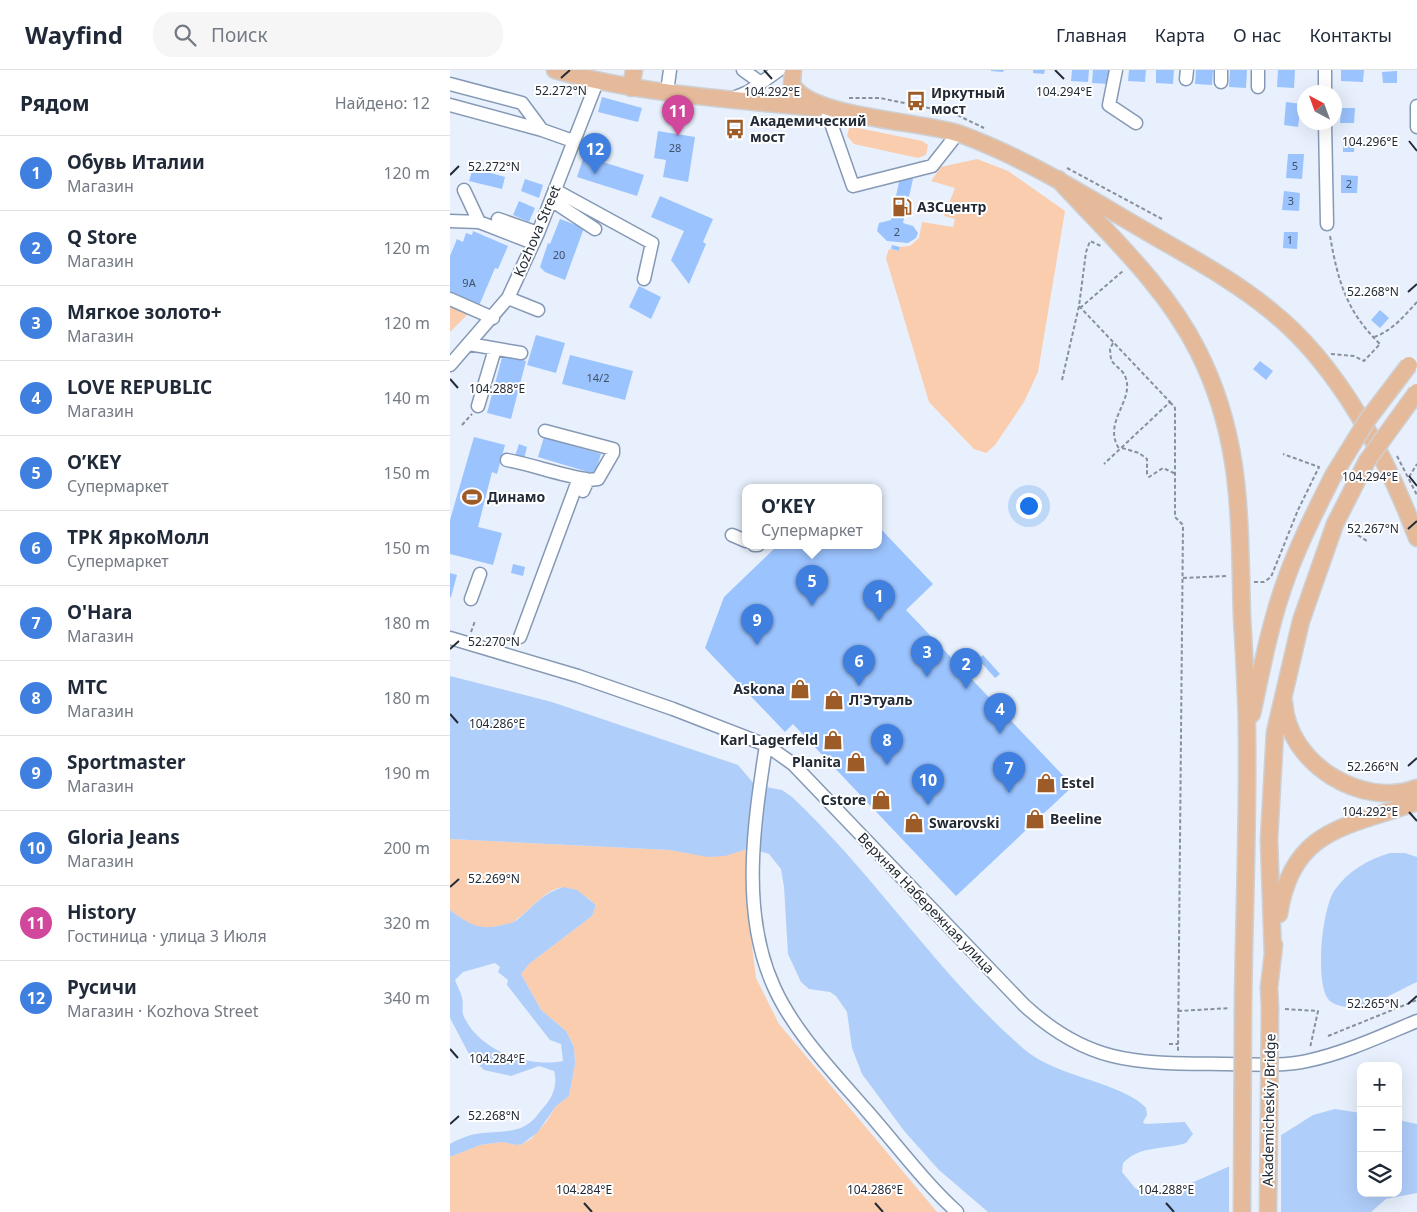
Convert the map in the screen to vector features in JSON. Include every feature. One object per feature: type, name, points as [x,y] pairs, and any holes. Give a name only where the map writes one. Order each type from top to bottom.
[{"type":"main road","points":[[555,70],[631,88],[826,109],[906,122],[958,134],[1023,161],[1058,179],[1214,270],[1250,294],[1287,326],[1330,374],[1364,426],[1387,467],[1417,538]]},
{"type":"main road","points":[[631,88],[634,70]]},
{"type":"main road","points":[[793,70],[791,80],[795,90],[803,97],[826,109]]},
{"type":"main road","points":[[1058,179],[1166,300],[1198,351],[1218,397],[1227,425],[1240,506],[1247,736]]},
{"type":"main road","points":[[1247,736],[1272,623],[1297,550],[1333,476],[1368,419],[1413,360]]},
{"type":"main road","points":[[1273,956],[1270,840],[1275,732],[1301,621],[1367,461],[1417,392]]},
{"type":"main road","points":[[1284,690],[1286,714],[1290,727],[1309,757],[1326,772],[1346,784],[1376,793],[1398,793],[1417,788]]},
{"type":"main road","name":"Akademicheskiy Bridge","points":[[1242,1212],[1238,1008],[1247,736]]},
{"type":"main road","points":[[1273,956],[1282,894],[1288,876],[1309,847],[1335,829],[1417,802]]},
{"type":"main road","name":"Akademicheskiy Bridge","points":[[1268,1212],[1278,1009],[1269,988],[1273,956]]},
{"type":"street","points":[[667,92],[670,70]]},
{"type":"street","points":[[742,70],[761,83]]},
{"type":"street","points":[[1116,70],[1109,105],[1136,123]]},
{"type":"street","points":[[1258,70],[1258,87]]},
{"type":"street","points":[[1325,70],[1325,85]]},
{"type":"street","points":[[731,99],[748,92],[776,71]]},
{"type":"street","name":"Kozhova Street","points":[[450,365],[493,318],[508,298],[553,195],[573,141],[589,77]]},
{"type":"street","points":[[450,84],[522,103],[542,130]]},
{"type":"street","points":[[450,105],[542,130],[573,141]]},
{"type":"street","points":[[1417,106],[1417,127]]},
{"type":"street","points":[[826,109],[853,186],[932,166],[958,134]]},
{"type":"street","points":[[1325,130],[1328,224]]},
{"type":"street","points":[[464,190],[479,222]]},
{"type":"street","points":[[553,195],[595,229]]},
{"type":"street","points":[[553,195],[652,243],[644,279]]},
{"type":"street","points":[[498,218],[535,238]]},
{"type":"street","points":[[450,221],[479,222],[535,238]]},
{"type":"street","points":[[508,298],[538,310]]},
{"type":"street","points":[[450,299],[493,318]]},
{"type":"street","points":[[469,344],[520,353]]},
{"type":"street","points":[[478,406],[495,348]]},
{"type":"street","points":[[507,460],[584,483],[598,479],[613,453],[613,449],[544,431]]},
{"type":"street","points":[[520,637],[584,483]]},
{"type":"street","points":[[732,535],[742,539]]},
{"type":"street","points":[[471,599],[480,574]]},
{"type":"street","name":"Верхняя Набережная улица","points":[[450,638],[587,679],[766,745],[793,764],[1024,1005],[1055,1032],[1079,1045],[1110,1057],[1137,1062],[1285,1064],[1305,1062],[1342,1051],[1417,1021]]},
{"type":"street","points":[[766,745],[754,852],[753,904],[759,944],[774,988],[819,1056],[957,1212]]},
{"type":"path","points":[[1328,224],[1337,277],[1344,294],[1361,324],[1380,344],[1364,361],[1354,356],[1331,354]]},
{"type":"path","points":[[1062,380],[1079,307],[1086,252],[1090,241],[1105,248]]},
{"type":"path","points":[[1079,307],[1128,267]]},
{"type":"path","points":[[1374,338],[1399,322],[1417,302]]},
{"type":"path","points":[[1079,307],[1175,408],[1175,517],[1183,525],[1178,1063]]},
{"type":"path","points":[[1114,343],[1110,349],[1111,360],[1122,371],[1127,380],[1127,393],[1114,426],[1115,439],[1121,449],[1139,453],[1147,459],[1147,474],[1149,476],[1163,468],[1176,474]]},
{"type":"path","points":[[1104,464],[1170,402]]},
{"type":"path","points":[[462,426],[478,406]]},
{"type":"path","points":[[1393,449],[1417,495]]},
{"type":"path","points":[[1250,582],[1264,582],[1271,577],[1298,510],[1320,467],[1283,454]]},
{"type":"path","points":[[1409,477],[1417,464]]},
{"type":"path","points":[[1341,526],[1367,541]]},
{"type":"path","points":[[1183,578],[1234,576]]},
{"type":"path","points":[[1328,1036],[1417,1000]]},
{"type":"path","points":[[1178,1011],[1238,1008]]},
{"type":"path","points":[[1278,1009],[1318,1011],[1309,1053]]},
{"type":"path","points":[[1169,1044],[1178,1044]]},
{"type":"shaded area","points":[[849,128],[858,128],[922,141],[928,145],[926,155],[918,158],[854,144],[847,136]]},
{"type":"shaded area","points":[[977,159],[1008,171],[1065,211],[1038,372],[1024,402],[995,445],[986,453],[974,449],[929,402],[886,258],[889,249],[899,251],[900,247],[910,246],[919,238],[922,222],[953,227],[955,219],[944,216],[955,188],[931,181],[941,167]]},
{"type":"shaded area","points":[[450,302],[470,312],[450,332]]},
{"type":"shaded area","points":[[450,839],[670,850],[710,855],[719,855],[750,848],[748,914],[756,978],[779,1024],[937,1212],[450,1212],[450,1157],[480,1145],[502,1142],[522,1144],[531,1139],[546,1122],[556,1106],[569,1096],[575,1064],[574,1047],[566,1031],[541,1010],[521,974],[529,964],[592,916],[596,905],[582,894],[571,889],[562,888],[553,890],[545,895],[512,922],[487,928],[476,927],[450,910]]},
{"type":"water","points":[[450,676],[552,702],[738,765],[755,785],[782,790],[792,797],[851,859],[964,990],[993,1021],[1025,1050],[1054,1067],[1136,1099],[1146,1108],[1147,1115],[1143,1122],[1145,1124],[1185,1122],[1193,1134],[1186,1143],[1137,1153],[1123,1163],[1122,1172],[1135,1188],[1147,1195],[1173,1191],[1237,1163],[1313,1115],[1335,1109],[1357,1112],[1357,1197],[1396,1197],[1386,1199],[1371,1212],[988,1212],[939,1170],[905,1132],[862,1074],[852,1048],[847,1012],[836,996],[830,992],[809,989],[801,982],[788,954],[784,887],[781,869],[769,854],[750,848],[725,856],[708,857],[670,850],[450,839]]},
{"type":"water","points":[[1390,853],[1405,853],[1417,857],[1417,982],[1373,1003],[1354,1007],[1338,1005],[1328,999],[1322,977],[1323,929],[1330,900],[1339,884],[1352,872],[1374,859]]},
{"type":"water","points":[[564,887],[577,890],[596,905],[592,916],[529,964],[521,974],[541,1010],[566,1031],[574,1047],[575,1064],[569,1096],[556,1106],[537,1133],[522,1144],[502,1142],[480,1145],[450,1157],[450,1144],[462,1138],[470,1135],[512,1130],[523,1127],[530,1122],[550,1099],[554,1090],[555,1076],[554,1071],[539,1066],[511,1076],[484,1070],[470,1056],[450,1018],[450,910],[474,925],[494,927],[515,921],[544,897]],"holes":[[[495,963],[500,967],[498,972],[508,980],[507,985],[550,1040],[561,1044],[563,1061],[535,1062],[506,1054],[493,1048],[471,1029],[464,1017],[463,1003],[455,980],[463,972]]]},
{"type":"water","points":[[1402,1121],[1417,1124],[1417,1193],[1402,1196]]},
{"type":"pier","points":[[1281,1133],[1281,1212],[1229,1212],[1229,1164]]},
{"type":"building","points":[[991,70],[1004,70],[1003,72]]},
{"type":"building","points":[[1033,70],[1045,70],[1044,74],[1033,73]]},
{"type":"building","points":[[1072,70],[1089,70],[1088,82],[1071,81]]},
{"type":"building","points":[[1093,70],[1110,70],[1109,84],[1092,83]]},
{"type":"building","points":[[1129,70],[1146,70],[1145,82],[1128,81]]},
{"type":"building","points":[[1156,70],[1174,70],[1173,84],[1156,83]]},
{"type":"building","points":[[1196,70],[1213,70],[1212,85],[1195,84]]},
{"type":"building","points":[[1230,70],[1247,70],[1246,88],[1229,87]]},
{"type":"building","points":[[1278,70],[1295,70],[1294,88],[1277,87]]},
{"type":"building","points":[[1341,70],[1364,70],[1363,82],[1341,81]]},
{"type":"building","points":[[1397,71],[1397,83],[1383,83],[1382,72]]},
{"type":"building","points":[[602,97],[642,108],[638,122],[598,112]]},
{"type":"building","points":[[1286,102],[1297,103],[1297,127],[1284,125]]},
{"type":"building","points":[[1342,108],[1355,108],[1354,123],[1342,123]]},
{"type":"building","points":[[658,131],[695,137],[688,182],[663,177],[666,160],[654,158]]},
{"type":"building","points":[[1343,140],[1355,141],[1354,152],[1343,152]]},
{"type":"building","points":[[1288,154],[1304,154],[1302,179],[1286,178]]},
{"type":"building","points":[[584,156],[644,175],[637,196],[577,177]]},
{"type":"building","points":[[473,168],[505,177],[502,189],[469,181]]},
{"type":"building","points":[[1341,175],[1358,176],[1357,193],[1341,193]]},
{"type":"building","points":[[900,177],[913,179],[903,223],[913,226],[918,233],[916,238],[908,243],[887,241],[877,231],[879,223],[891,220]]},
{"type":"building","points":[[525,179],[543,185],[539,198],[521,191]]},
{"type":"building","points":[[1284,191],[1300,193],[1299,211],[1282,210]]},
{"type":"building","points":[[660,196],[713,219],[703,242],[706,244],[689,284],[671,260],[684,231],[651,217]]},
{"type":"building","points":[[519,201],[535,208],[529,222],[513,215]]},
{"type":"building","points":[[560,219],[584,228],[565,280],[545,272],[540,267],[548,243],[550,244]]},
{"type":"building","points":[[473,231],[508,246],[498,269],[495,268],[478,308],[450,296],[450,256],[457,239],[463,242],[466,233],[472,235]]},
{"type":"building","points":[[1284,232],[1298,232],[1297,249],[1283,248]]},
{"type":"building","points":[[892,245],[900,247],[899,251],[891,249]]},
{"type":"building","points":[[639,286],[661,297],[651,319],[629,307]]},
{"type":"building","points":[[1380,310],[1389,318],[1380,328],[1371,320]]},
{"type":"building","points":[[536,335],[565,343],[556,373],[527,365]]},
{"type":"building","points":[[503,354],[526,361],[511,419],[487,413]]},
{"type":"building","points":[[570,355],[633,371],[625,400],[562,384]]},
{"type":"building","points":[[1260,361],[1273,371],[1266,380],[1253,369]]},
{"type":"building","name":"Динамо","points":[[474,437],[505,445],[497,474],[492,472],[478,527],[502,533],[493,565],[450,554],[450,520]]},
{"type":"building","points":[[544,437],[601,454],[595,474],[538,457]]},
{"type":"building","points":[[519,444],[527,447],[524,459],[515,456]]},
{"type":"building","points":[[882,530],[933,584],[906,610],[1073,786],[956,896],[793,724],[785,732],[705,648],[724,597],[774,549],[882,549]]},
{"type":"building","points":[[513,564],[525,567],[523,576],[511,573]]},
{"type":"building","points":[[450,573],[457,575],[451,597],[450,597]]},
{"type":"building","points":[[983,655],[1000,674],[995,678],[978,659]]},
{"type":"place","name":"Иркутный мост","points":[[916,101]]},
{"type":"place","name":"Академический мост","points":[[735,129]]},
{"type":"place","name":"History","points":[[678,136]]},
{"type":"place","name":"Русичи","points":[[595,174]]},
{"type":"place","name":"АЗСцентр","points":[[902,207]]},
{"type":"place","name":"Динамо","points":[[472,497]]},
{"type":"place","name":"O’KEY","points":[[812,606]]},
{"type":"place","name":"Обувь Италии","points":[[879,621]]},
{"type":"place","name":"Sportmaster","points":[[757,645]]},
{"type":"place","name":"Мягкое золото+","points":[[927,677]]},
{"type":"place","name":"ТРК ЯркоМолл","points":[[859,686]]},
{"type":"place","name":"Askona","points":[[800,689]]},
{"type":"place","name":"Q Store","points":[[966,689]]},
{"type":"place","name":"Л'Этуаль","points":[[834,700]]},
{"type":"place","name":"LOVE REPUBLIC","points":[[1000,734]]},
{"type":"place","name":"Karl Lagerfeld","points":[[833,740]]},
{"type":"place","name":"Planita","points":[[856,762]]},
{"type":"place","name":"МТС","points":[[887,765]]},
{"type":"place","name":"Estel","points":[[1046,783]]},
{"type":"place","name":"O'Hara","points":[[1009,793]]},
{"type":"place","name":"Cstore","points":[[881,800]]},
{"type":"place","name":"Gloria Jeans","points":[[928,805]]},
{"type":"place","name":"Beeline","points":[[1035,819]]},
{"type":"place","name":"Swarovski","points":[[914,823]]}]
